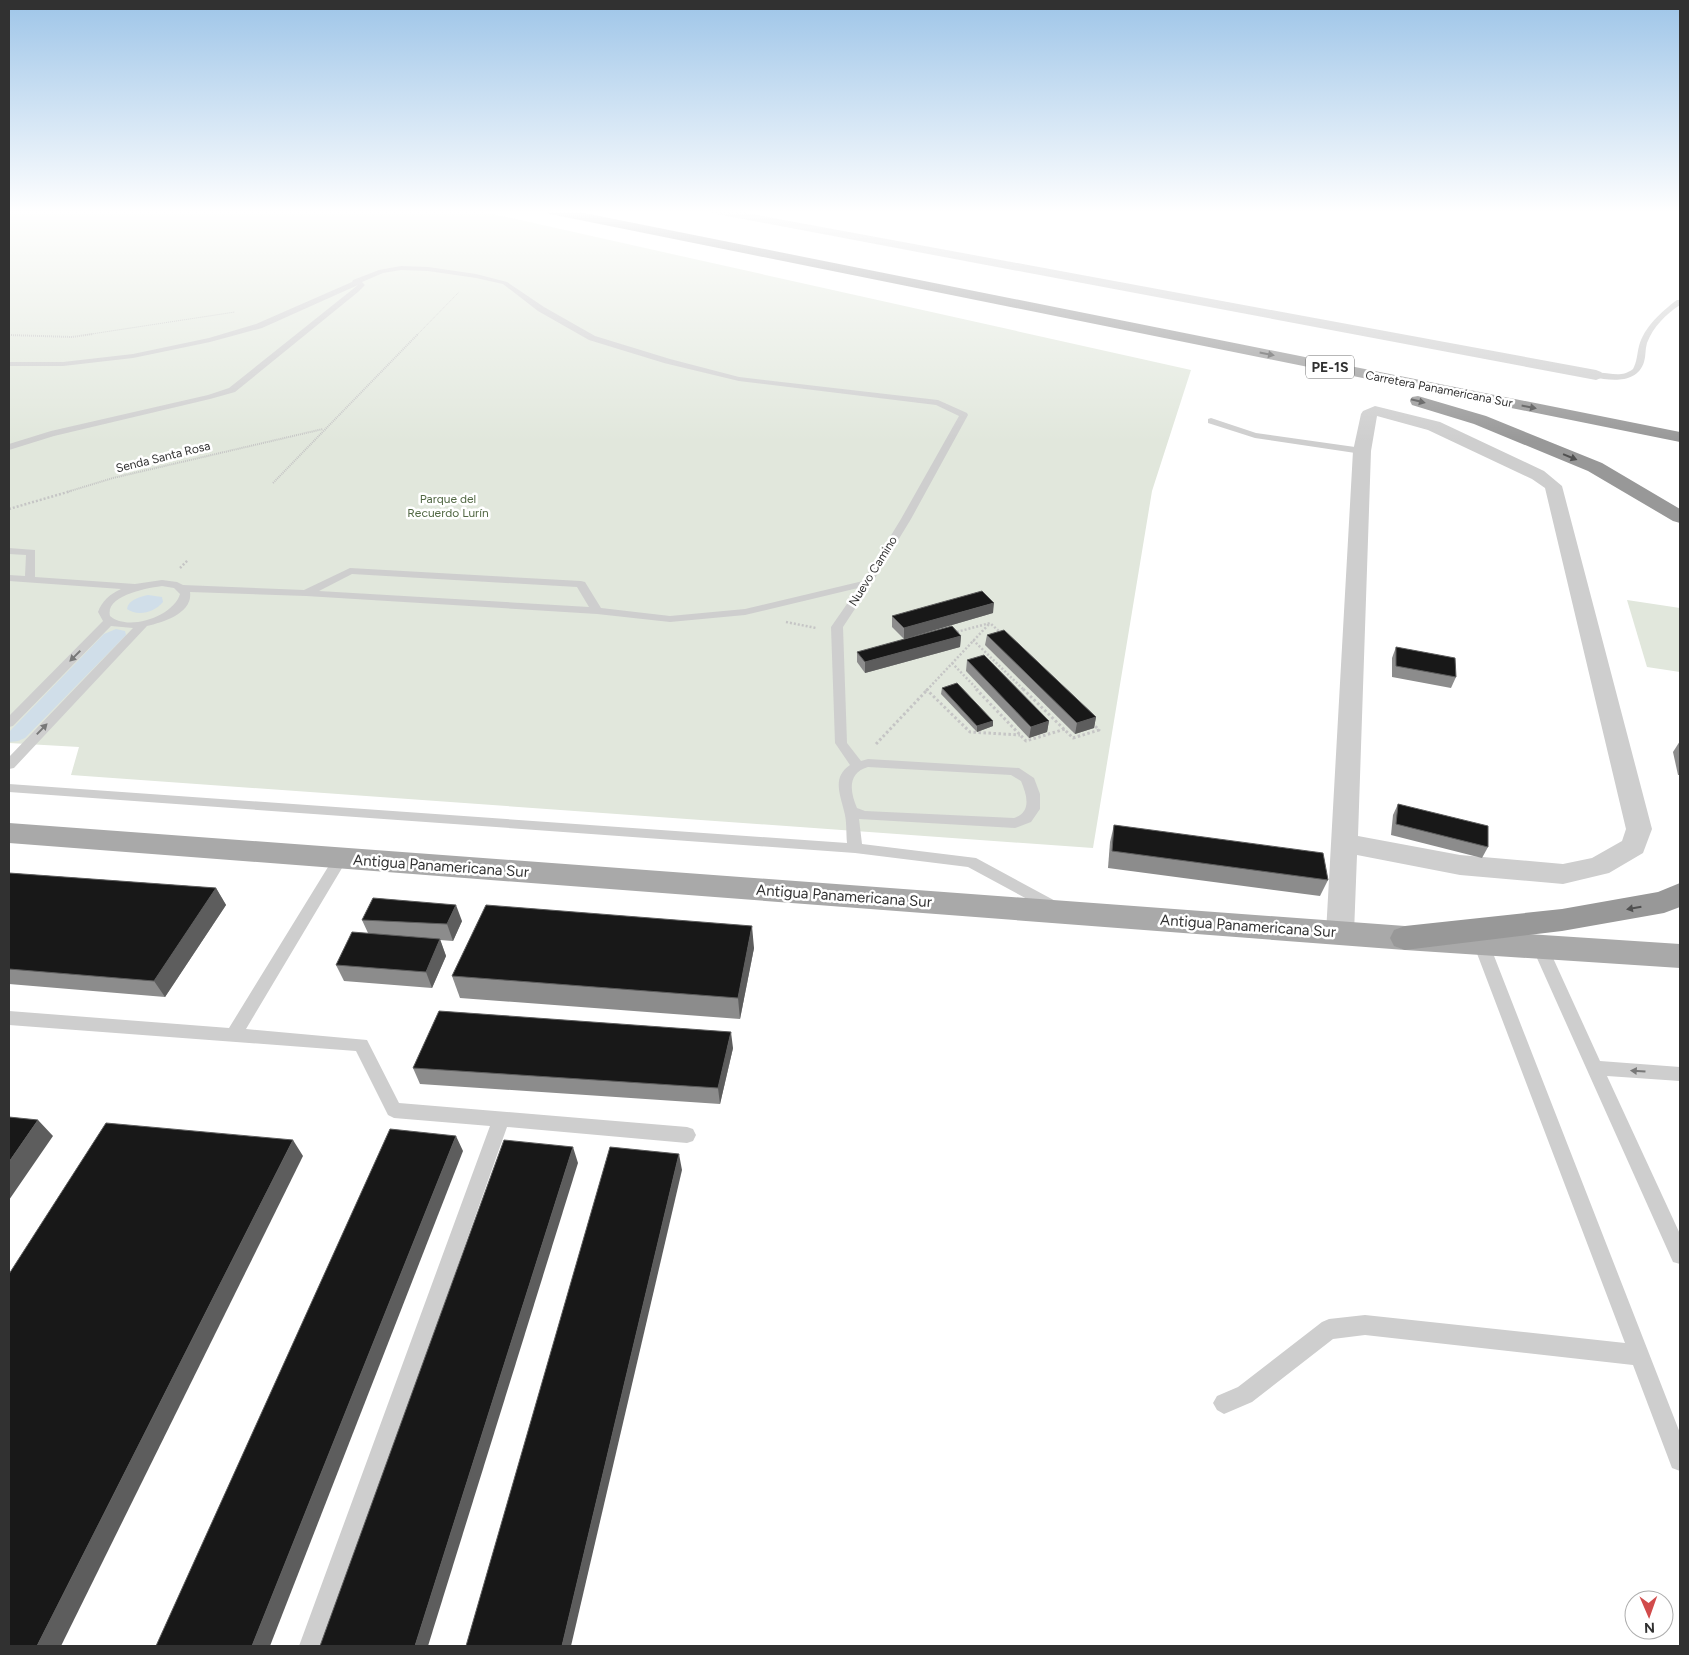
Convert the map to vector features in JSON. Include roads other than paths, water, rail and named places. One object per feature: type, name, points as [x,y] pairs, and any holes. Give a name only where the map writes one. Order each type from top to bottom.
[{"type":"highway","name":"Carretera Panamericana Sur","points":[[935,287],[1680,437]]},
{"type":"highway","points":[[1003,287],[1273,340]]},
{"type":"highway","points":[[979,296],[1106,329],[1438,406],[1480,420],[1594,467],[1680,517]]},
{"type":"highway","points":[[1405,938],[1562,920],[1664,902],[1680,894]]},
{"type":"main road","name":"Antigua Panamericana Sur","points":[[9,833],[1481,944],[1680,956]]},
{"type":"street","points":[[1126,287],[1596,375]]},
{"type":"street","points":[[1340,933],[1343,843],[1362,451],[1369,414],[1375,412],[1434,426],[1538,475],[1553,486],[1639,829],[1634,846],[1599,866],[1563,874],[1460,865],[1343,843]]},
{"type":"lane","points":[[9,364],[63,364],[133,356],[210,340],[259,326],[341,287]]},
{"type":"lane","points":[[9,447],[51,434],[210,397],[232,390],[315,316],[359,287]]},
{"type":"lane","name":"Nuevo Camino","points":[[511,287],[541,310],[592,338],[666,361],[739,379],[938,403],[964,415],[867,583],[837,627],[841,743],[857,765]]},
{"type":"lane","points":[[1596,375],[1614,378],[1626,376],[1634,372],[1639,365],[1643,344],[1664,311],[1680,302]]},
{"type":"lane","points":[[290,311],[315,316]]},
{"type":"lane","points":[[1211,421],[1255,434],[1362,451]]},
{"type":"lane","points":[[9,551],[31,552],[30,579]]},
{"type":"lane","points":[[306,593],[350,571],[581,584],[597,611]]},
{"type":"lane","points":[[9,578],[136,587],[162,583],[183,588],[306,593],[597,611],[670,619],[736,612],[867,583]]},
{"type":"lane","points":[[136,587],[124,592],[107,604],[104,617],[109,621],[126,625],[163,618],[182,606],[186,599],[186,593],[183,588]]},
{"type":"lane","points":[[9,723],[109,621]]},
{"type":"lane","points":[[9,765],[144,623]]},
{"type":"lane","points":[[851,811],[864,816],[1015,823],[1026,819],[1033,809],[1033,794],[1027,778],[1014,771],[868,763],[857,765],[849,770],[845,782],[845,799],[851,811],[855,848]]},
{"type":"lane","points":[[9,788],[855,848],[971,862],[1064,912]]},
{"type":"lane","points":[[234,1035],[341,858]]},
{"type":"lane","points":[[1481,944],[1680,1460]]},
{"type":"lane","points":[[1540,947],[1680,1254]]},
{"type":"lane","points":[[9,1018],[361,1045],[394,1110],[687,1135]]},
{"type":"lane","points":[[1596,1068],[1680,1074]]},
{"type":"lane","points":[[311,1646],[501,1120]]},
{"type":"lane","points":[[1224,1403],[1245,1394],[1329,1330],[1347,1327],[1365,1325],[1640,1355]]},
{"type":"park label","name":"Parque del Recuerdo Lurín","points":[[448,506]]}]
